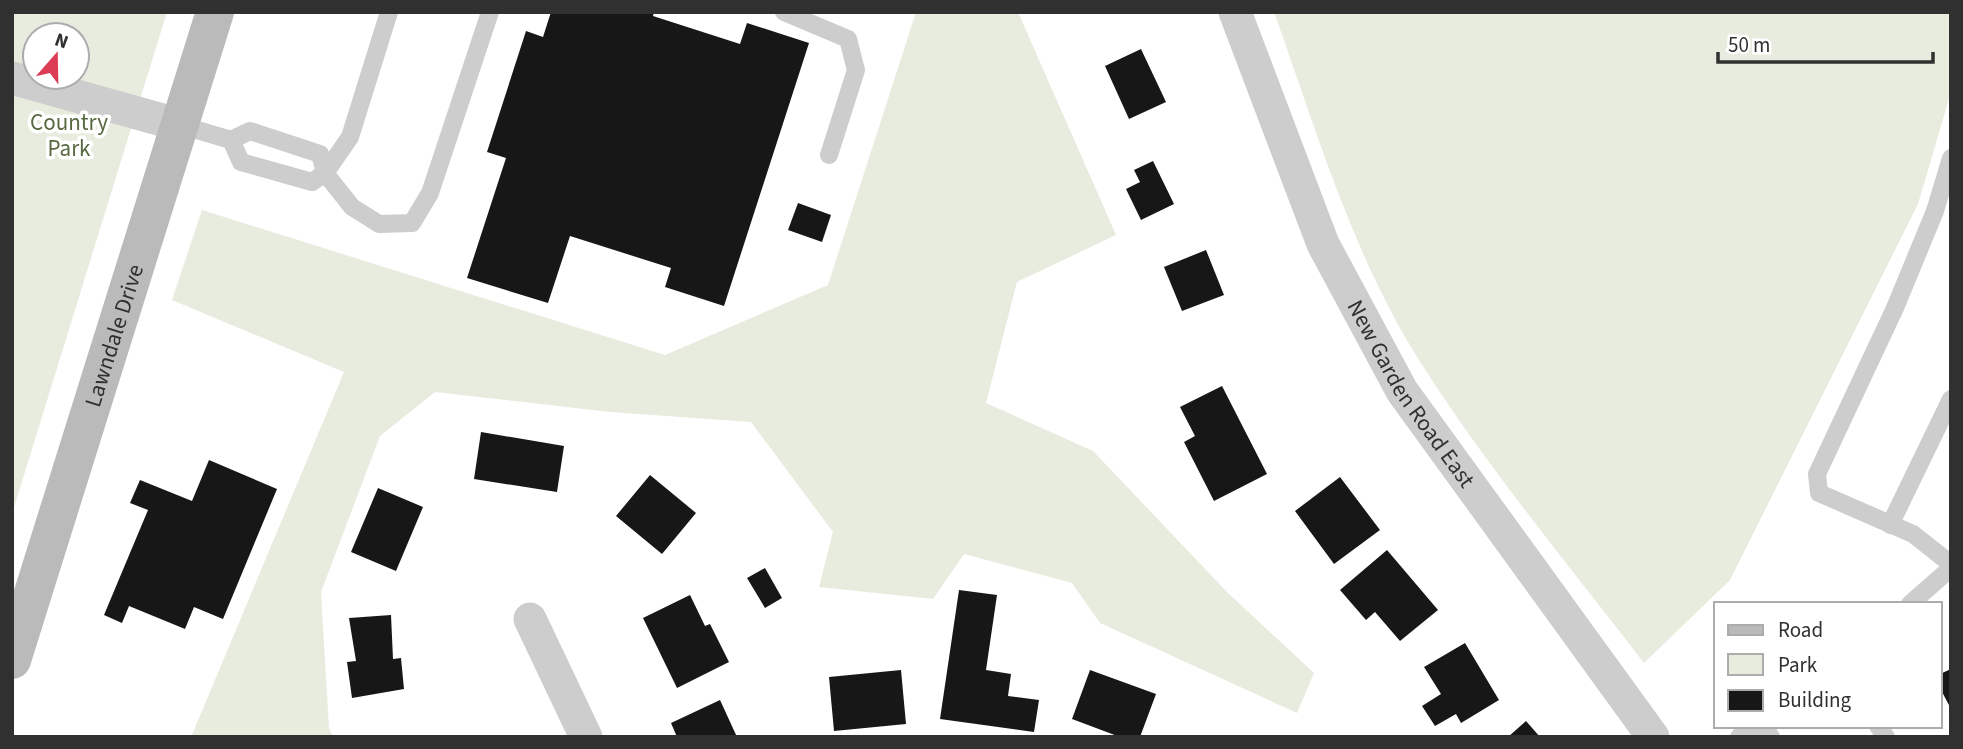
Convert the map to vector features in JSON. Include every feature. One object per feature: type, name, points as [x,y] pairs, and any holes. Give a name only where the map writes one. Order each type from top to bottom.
[{"type":"main road","name":"Lawndale Drive","points":[[12,660],[215,12]]},
{"type":"street","name":"New Garden Road East","points":[[1235,12],[1323,244],[1402,391],[1653,737]]},
{"type":"street","points":[[12,78],[180,125]]},
{"type":"street","points":[[530,619],[586,737]]},
{"type":"lane","points":[[231,140],[241,162],[312,182],[325,173],[350,137],[389,12]]},
{"type":"lane","points":[[180,125],[231,140],[250,131],[320,153],[325,173],[352,207],[379,223],[412,223],[430,193],[490,12]]},
{"type":"lane","points":[[784,12],[848,39],[856,70],[830,155]]},
{"type":"lane","points":[[1912,602],[1951,566],[1913,534],[1819,492],[1817,474],[1895,308],[1935,211],[1951,158]]},
{"type":"lane","points":[[1890,525],[1951,400]]},
{"type":"lane","points":[[1739,737],[1750,729],[1757,728]]},
{"type":"green space","name":"Country Park","points":[[12,12],[167,12],[12,514]]},
{"type":"green space","points":[[916,12],[1018,12],[1116,235],[1017,282],[986,403],[1093,451],[1227,592],[1314,673],[1297,713],[1100,623],[1072,583],[964,554],[933,599],[819,587],[833,532],[751,422],[610,412],[435,392],[380,436],[321,592],[329,728],[333,737],[191,737],[344,372],[172,300],[202,210],[665,355],[828,285]]},
{"type":"green space","points":[[1274,12],[1951,12],[1951,92],[1918,204],[1730,580],[1644,663],[1472,438],[1419,360],[1395,319],[1337,190]]},
{"type":"building","points":[[551,12],[654,12],[653,16],[740,44],[747,23],[809,43],[724,306],[665,287],[671,268],[570,236],[548,303],[467,278],[506,158],[487,152],[526,31],[543,37]]},
{"type":"building","points":[[1141,49],[1166,102],[1129,119],[1105,66]]},
{"type":"building","points":[[1153,161],[1174,204],[1141,220],[1126,189],[1140,182],[1134,170]]},
{"type":"building","points":[[798,203],[831,215],[822,242],[788,230]]},
{"type":"building","points":[[1206,250],[1224,295],[1182,311],[1164,267]]},
{"type":"building","points":[[1222,386],[1267,474],[1214,501],[1184,442],[1195,436],[1180,407]]},
{"type":"building","points":[[481,432],[564,446],[557,492],[474,479]]},
{"type":"building","points":[[209,460],[277,489],[223,619],[194,607],[185,629],[129,606],[122,623],[104,615],[148,510],[130,503],[140,480],[192,501]]},
{"type":"building","points":[[650,475],[696,513],[662,554],[616,516]]},
{"type":"building","points":[[1340,477],[1380,530],[1334,564],[1295,511]]},
{"type":"building","points":[[378,488],[423,507],[396,571],[351,552]]},
{"type":"building","points":[[1387,550],[1438,610],[1400,641],[1375,612],[1366,620],[1340,590]]},
{"type":"building","points":[[765,568],[782,598],[765,608],[747,578]]},
{"type":"building","points":[[959,590],[997,595],[986,670],[1011,674],[1008,696],[1039,700],[1034,732],[940,719]]},
{"type":"building","points":[[690,595],[705,626],[710,624],[729,662],[677,688],[643,618]]},
{"type":"building","points":[[391,615],[393,659],[401,658],[404,689],[352,698],[347,662],[356,661],[349,618]]},
{"type":"building","points":[[1465,643],[1499,700],[1461,723],[1456,714],[1435,726],[1422,706],[1441,694],[1424,667]]},
{"type":"building","points":[[1951,669],[1951,709],[1942,692],[1942,673]]},
{"type":"building","points":[[901,670],[906,724],[834,731],[829,677]]},
{"type":"building","points":[[1090,670],[1156,694],[1140,737],[1120,737],[1072,719]]},
{"type":"building","points":[[720,700],[737,737],[677,737],[671,723]]},
{"type":"building","points":[[1526,721],[1540,737],[1508,737]]}]
